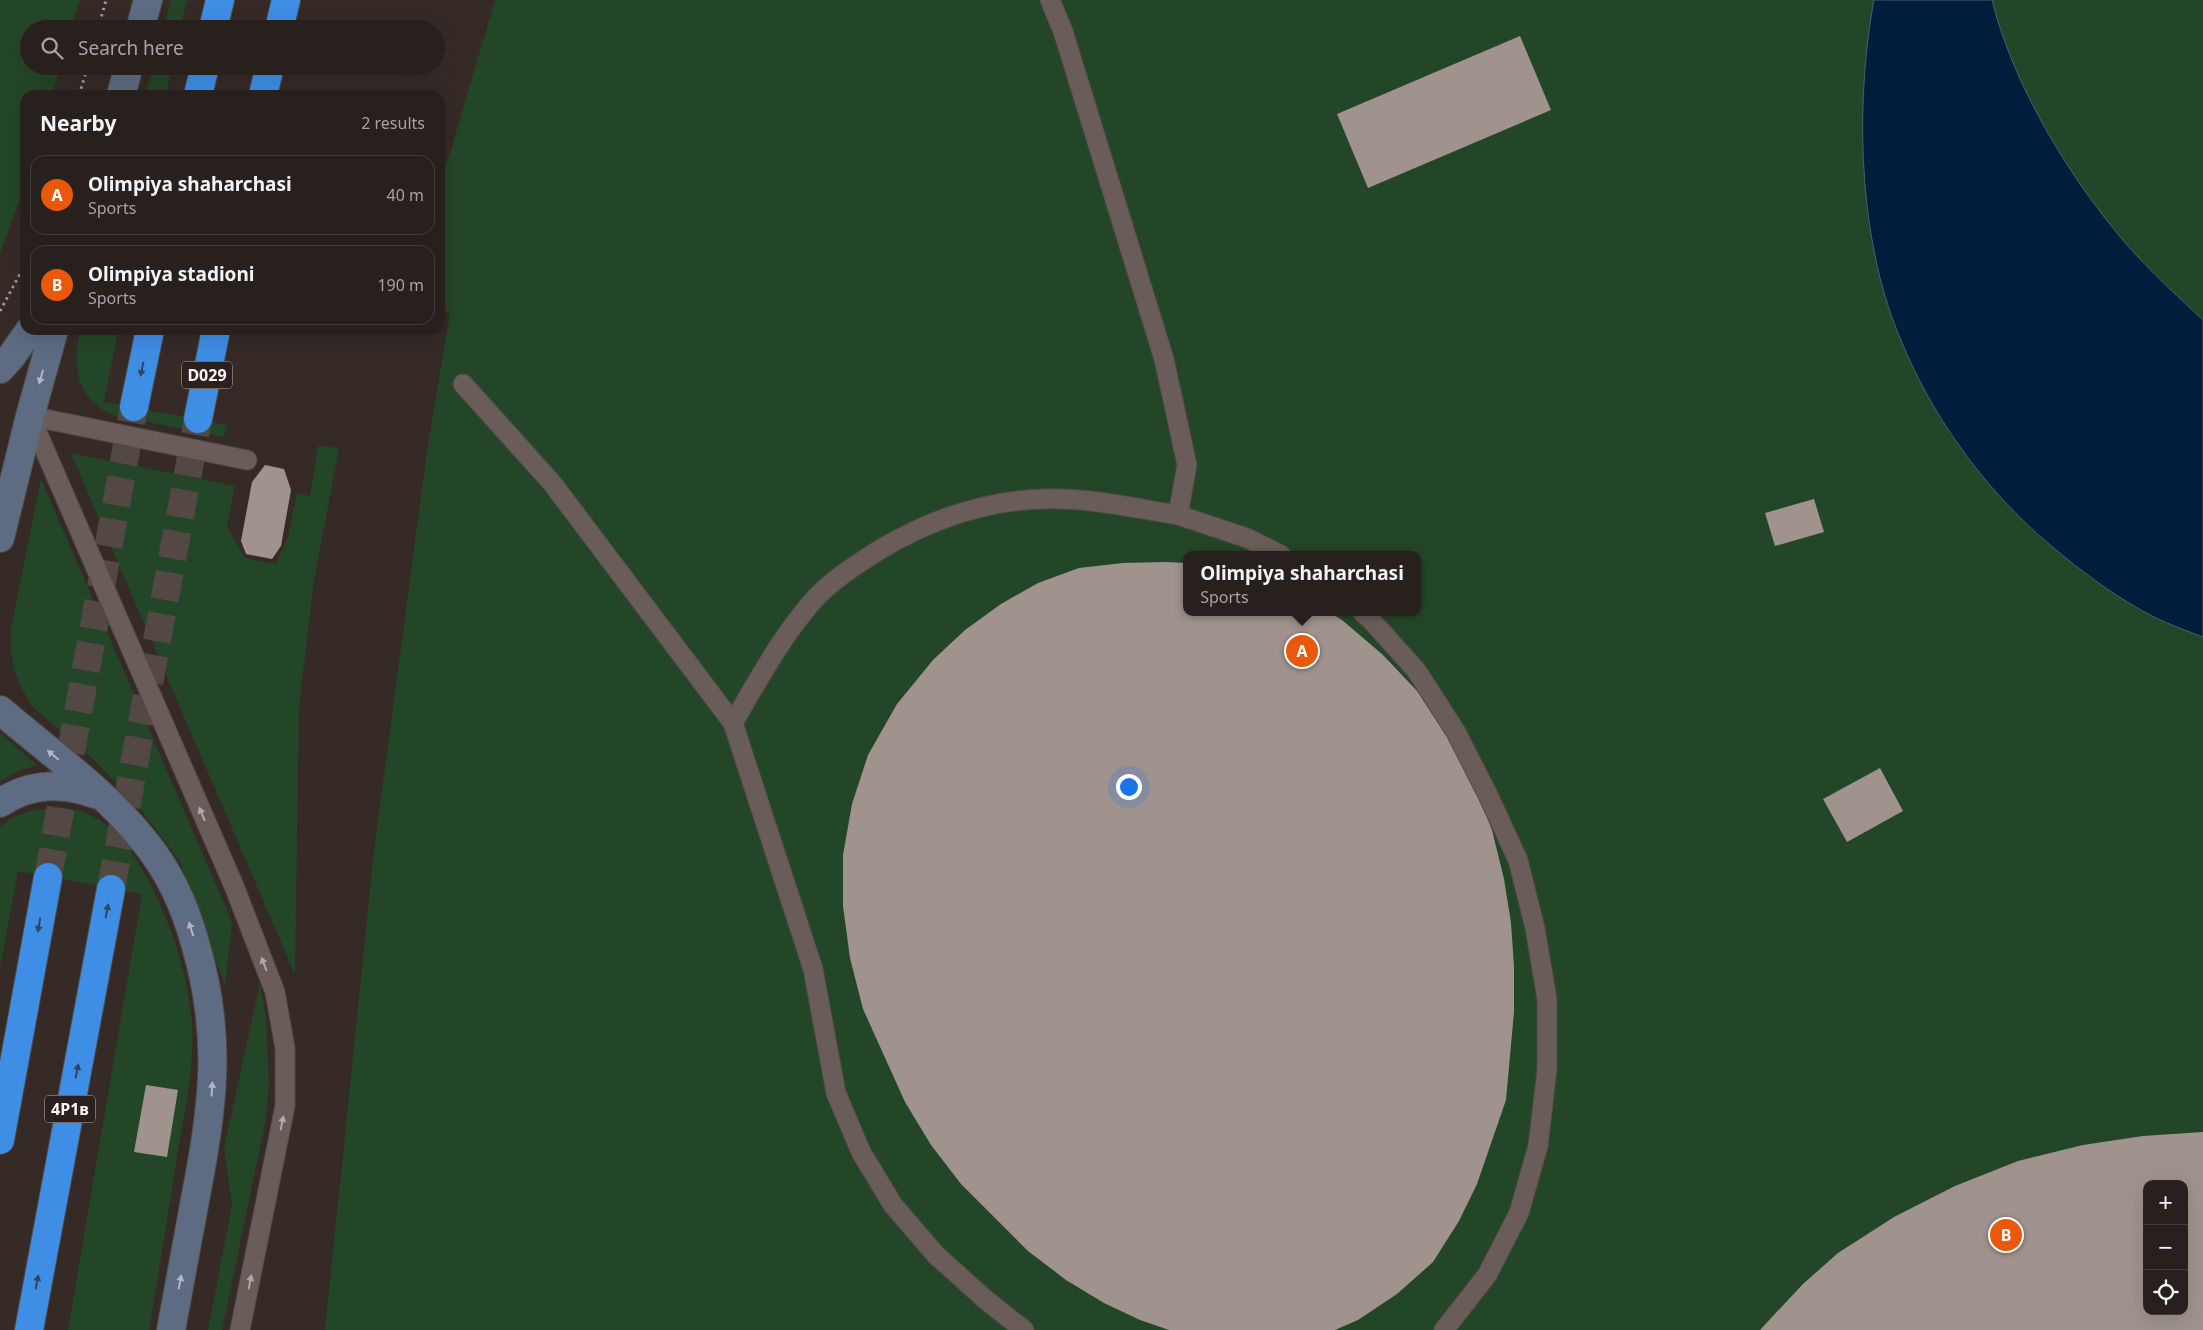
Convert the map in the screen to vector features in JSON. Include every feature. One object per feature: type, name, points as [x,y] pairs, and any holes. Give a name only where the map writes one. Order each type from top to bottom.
[{"type":"highway","points":[[215,20],[220,0]]},
{"type":"highway","points":[[281,20],[286,0]]},
{"type":"highway","points":[[199,90],[203,75]]},
{"type":"highway","points":[[264,90],[268,75]]},
{"type":"highway","points":[[134,407],[149,335]]},
{"type":"highway","name":"D029","points":[[198,419],[215,335]]},
{"type":"highway","points":[[0,1140],[48,877]]},
{"type":"highway","name":"4Р1в","points":[[29,1330],[111,889]]},
{"type":"main road","points":[[142,20],[148,0]]},
{"type":"main road","points":[[122,90],[127,75]]},
{"type":"main road","points":[[0,369],[12,357],[27,335]]},
{"type":"main road","points":[[0,538],[30,416],[53,335]]},
{"type":"main road","points":[[0,710],[103,798],[146,843],[172,883],[190,924],[208,995],[213,1042],[211,1106],[171,1330]]},
{"type":"main road","points":[[0,803],[20,792],[47,786],[72,788],[103,798]]},
{"type":"lane","points":[[1050,0],[1063,31],[1164,359],[1187,465],[1178,515]]},
{"type":"lane","points":[[463,384],[552,483],[733,723],[813,969],[836,1093],[861,1152],[893,1205],[936,1255],[986,1300],[1024,1330]]},
{"type":"lane","points":[[30,416],[247,460]]},
{"type":"lane","points":[[30,416],[234,886],[275,992],[285,1048],[285,1106],[240,1330]]},
{"type":"lane","points":[[733,723],[790,629],[813,601],[867,558],[923,526],[951,515],[982,508],[1043,499],[1111,504],[1178,515],[1247,538],[1273,551]]},
{"type":"lane","points":[[1366,616],[1416,670],[1456,732],[1488,795],[1518,860],[1535,928],[1547,999],[1547,1070],[1538,1146],[1519,1213],[1487,1275],[1444,1330]]},
{"type":"path","points":[[100,20],[106,0]]},
{"type":"path","points":[[81,90],[86,75]]},
{"type":"path","points":[[0,311],[20,274]]},
{"type":"green space","points":[[0,0],[80,0],[74,20],[20,20],[20,75],[58,75],[54,90],[20,90],[20,199],[0,254]]},
{"type":"green space","points":[[171,0],[187,0],[182,20],[165,20]]},
{"type":"green space","points":[[495,0],[2203,0],[2203,1330],[325,1330],[374,851],[427,451],[450,314],[445,309],[445,170]]},
{"type":"green space","points":[[151,75],[170,75],[167,90],[146,90]]},
{"type":"green space","points":[[79,335],[117,335],[104,402],[227,425],[224,437],[113,415],[101,408],[84,391],[80,380],[77,368]]},
{"type":"green space","points":[[318,446],[339,448],[314,581],[299,706],[295,975],[71,453],[235,486],[227,527],[245,558],[276,564],[288,537],[297,493],[310,496]]},
{"type":"green space","points":[[41,479],[232,922],[225,985],[180,862],[137,804],[91,757],[33,707],[22,689],[14,670],[11,650],[11,629]]},
{"type":"green space","points":[[0,733],[37,765],[20,770],[0,781]]},
{"type":"green space","points":[[61,807],[77,810],[102,822],[113,830],[131,852],[147,878],[170,930],[182,966],[190,1003],[193,1038],[189,1086],[149,1330],[68,1330],[142,894],[18,871],[0,968],[0,827],[13,817],[21,814]]},
{"type":"green space","points":[[260,983],[266,1017],[269,1087],[265,1124],[222,1330],[208,1330],[232,1205],[224,1148]]},
{"type":"water","points":[[1874,0],[1992,0],[2001,32],[2014,65],[2046,130],[2065,161],[2085,191],[2127,245],[2203,320],[2203,637],[2156,618],[2114,594],[2087,575],[2025,522],[2002,499],[1961,448],[1942,421],[1911,363],[1885,295],[1875,254],[1868,212],[1864,168],[1864,82]]},
{"type":"building","points":[[1520,36],[1551,110],[1368,188],[1337,114]]},
{"type":"building","points":[[265,465],[284,469],[291,490],[281,546],[272,559],[246,554],[241,541],[252,482]]},
{"type":"building","points":[[1814,499],[1824,532],[1775,546],[1765,513]]},
{"type":"building","points":[[1123,563],[1183,563],[1183,616],[1336,616],[1342,620],[1383,655],[1419,693],[1449,737],[1474,783],[1492,830],[1504,879],[1511,923],[1514,967],[1514,1012],[1506,1100],[1477,1184],[1459,1221],[1433,1262],[1397,1294],[1358,1320],[1335,1330],[1169,1330],[1140,1320],[1104,1303],[1066,1280],[1028,1251],[961,1184],[931,1145],[905,1102],[863,1009],[850,958],[843,906],[843,855],[852,804],[868,755],[897,704],[933,660],[965,630],[1001,604],[1038,583],[1079,568]]},
{"type":"building","points":[[1880,768],[1903,811],[1847,842],[1823,799]]},
{"type":"building","points":[[146,1085],[178,1090],[167,1157],[134,1152]]},
{"type":"building","points":[[2203,1132],[2203,1330],[1760,1330],[1803,1284],[1838,1253],[1894,1217],[1955,1186],[2018,1161],[2083,1145],[2143,1136]]},
{"type":"tunnel","points":[[48,877],[134,407]]},
{"type":"tunnel","points":[[111,889],[198,419]]},
{"type":"place","name":"Olimpiya shaharchasi","points":[[1302,651]]},
{"type":"place","name":"Olimpiya stadioni","points":[[2006,1235]]}]
